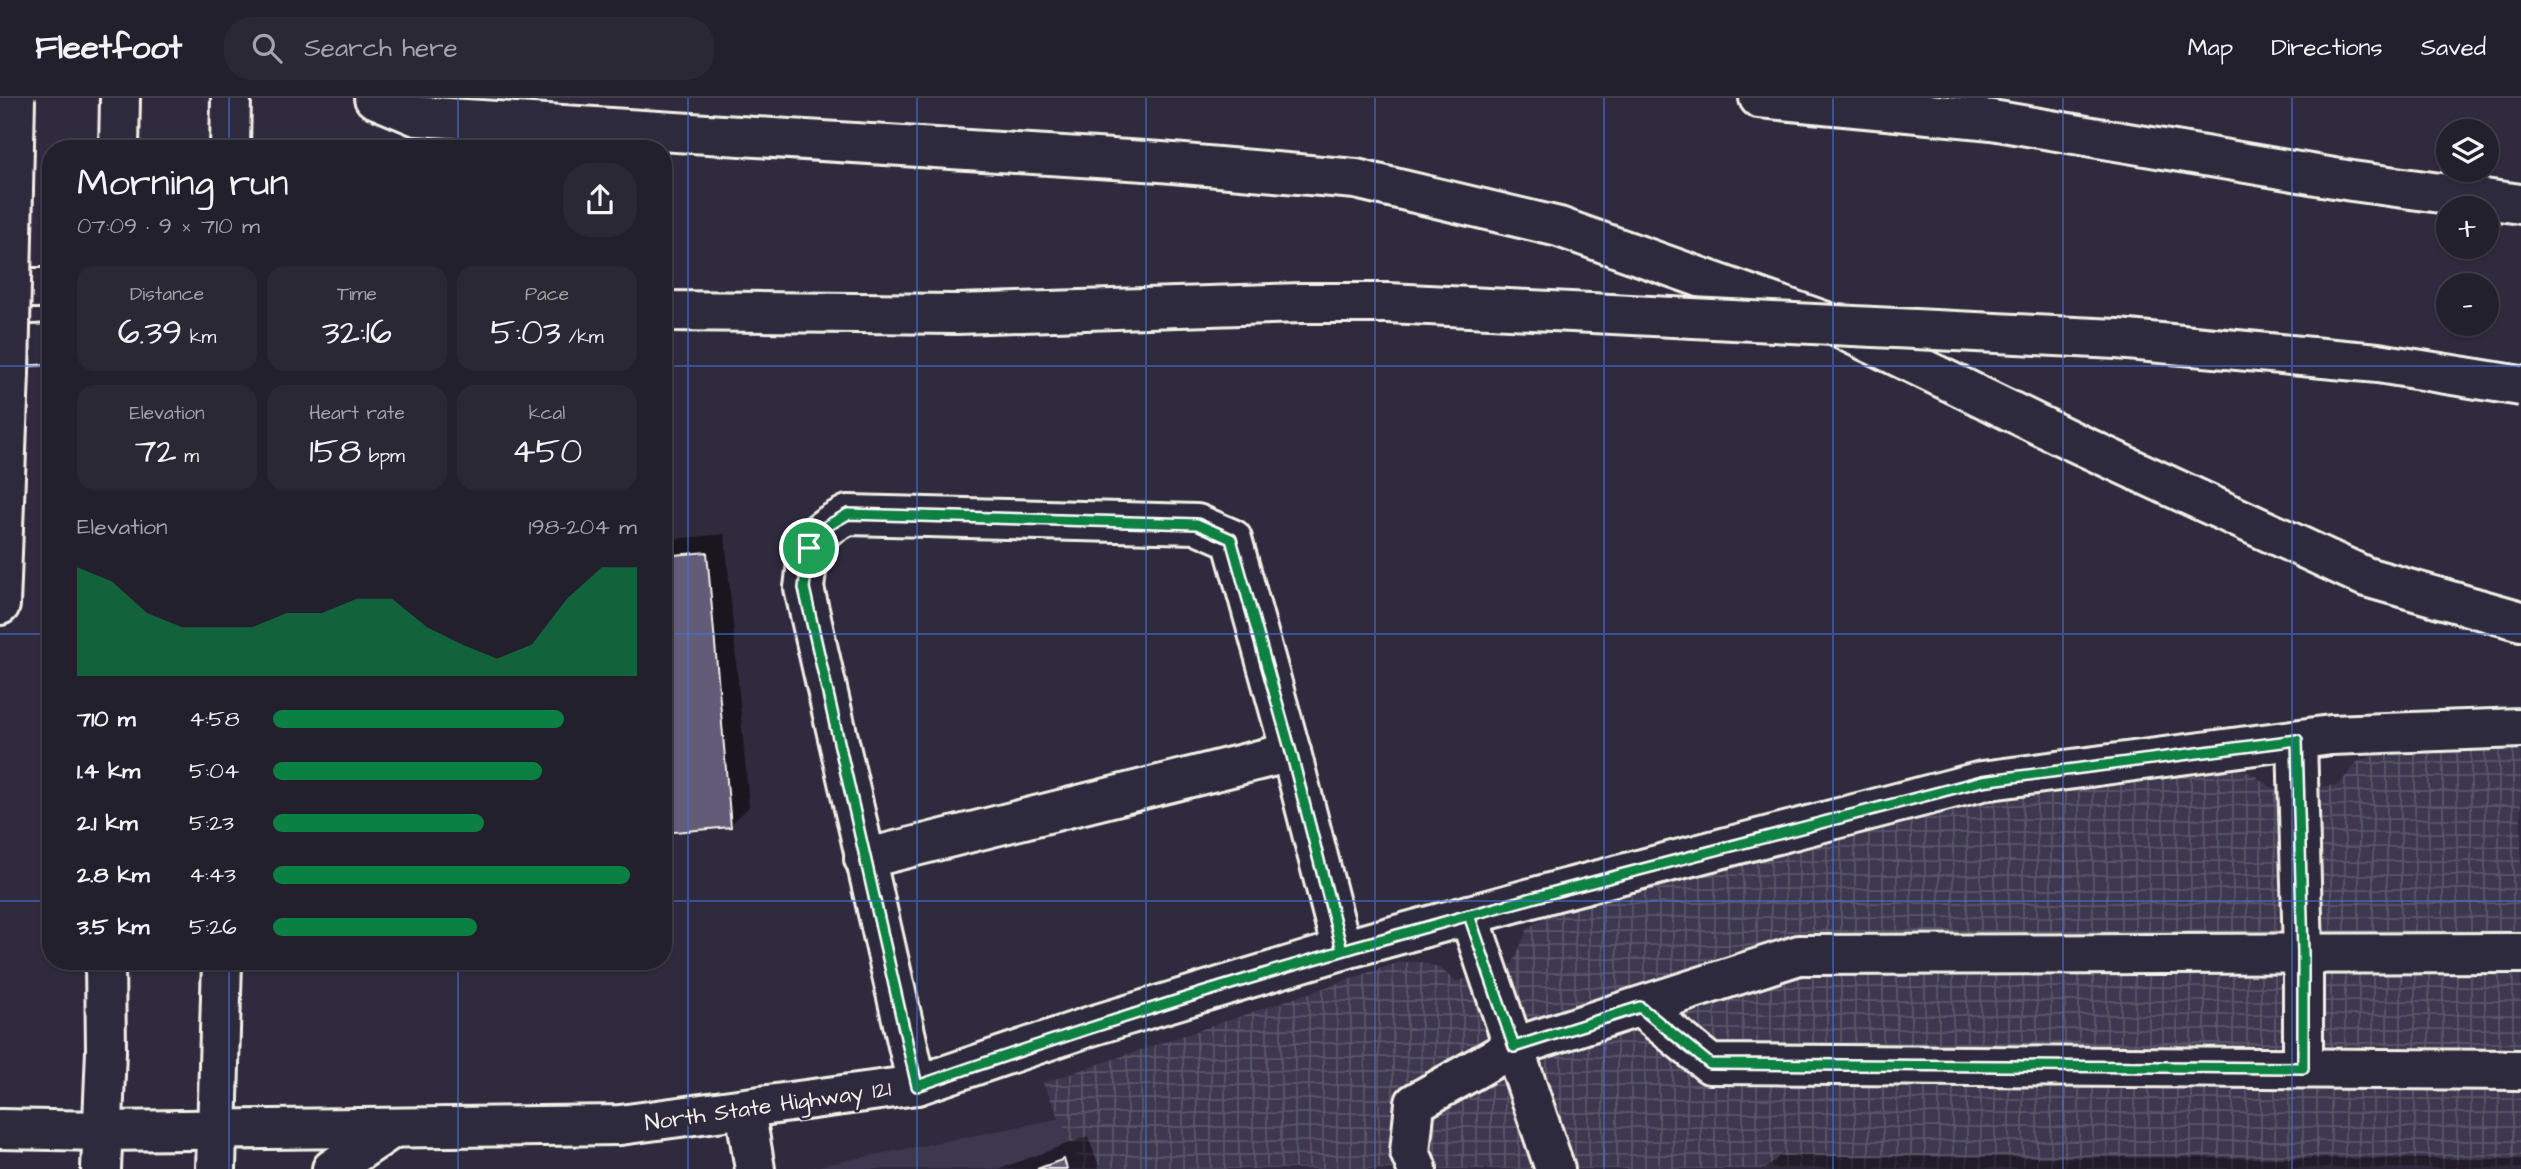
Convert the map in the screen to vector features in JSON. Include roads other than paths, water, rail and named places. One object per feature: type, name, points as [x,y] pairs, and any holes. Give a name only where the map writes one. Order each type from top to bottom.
[{"type":"main road","points":[[0,605],[5,360],[15,98]]},
{"type":"main road","points":[[120,98],[120,140]]},
{"type":"main road","points":[[230,140],[231,98]]},
{"type":"main road","points":[[374,98],[417,116],[1161,162],[1356,179],[1559,227],[1829,323],[2070,440],[2365,577],[2521,621]]},
{"type":"main road","points":[[1759,98],[1992,120],[2352,181],[2521,204]]},
{"type":"main road","points":[[0,289],[42,288]]},
{"type":"main road","points":[[672,312],[957,314],[1303,303],[1388,303],[2117,340],[2378,363],[2521,386]]},
{"type":"main road","points":[[5,360],[42,347]]},
{"type":"main road","points":[[917,1086],[804,588],[809,548],[820,530],[848,514],[1197,524],[1231,539],[1291,752],[1342,950]]},
{"type":"main road","name":"North State Highway 121","points":[[0,1129],[620,1125],[917,1086],[1091,1026],[1342,950],[1982,781],[2331,735],[2521,728]]},
{"type":"main road","points":[[2297,740],[2303,953],[2303,1068]]},
{"type":"main road","points":[[864,859],[1291,752]]},
{"type":"main road","points":[[1469,915],[1555,1169]]},
{"type":"main road","points":[[1417,1169],[1410,1153],[1415,1103],[1514,1047],[1798,956],[2521,953]]},
{"type":"main road","points":[[101,1169],[106,1051],[105,970]]},
{"type":"main road","points":[[216,1169],[222,970]]},
{"type":"main road","points":[[1640,1007],[1710,1064],[2521,1070]]},
{"type":"main road","points":[[745,1109],[755,1169]]},
{"type":"main road","points":[[332,1169],[393,1128]]}]
